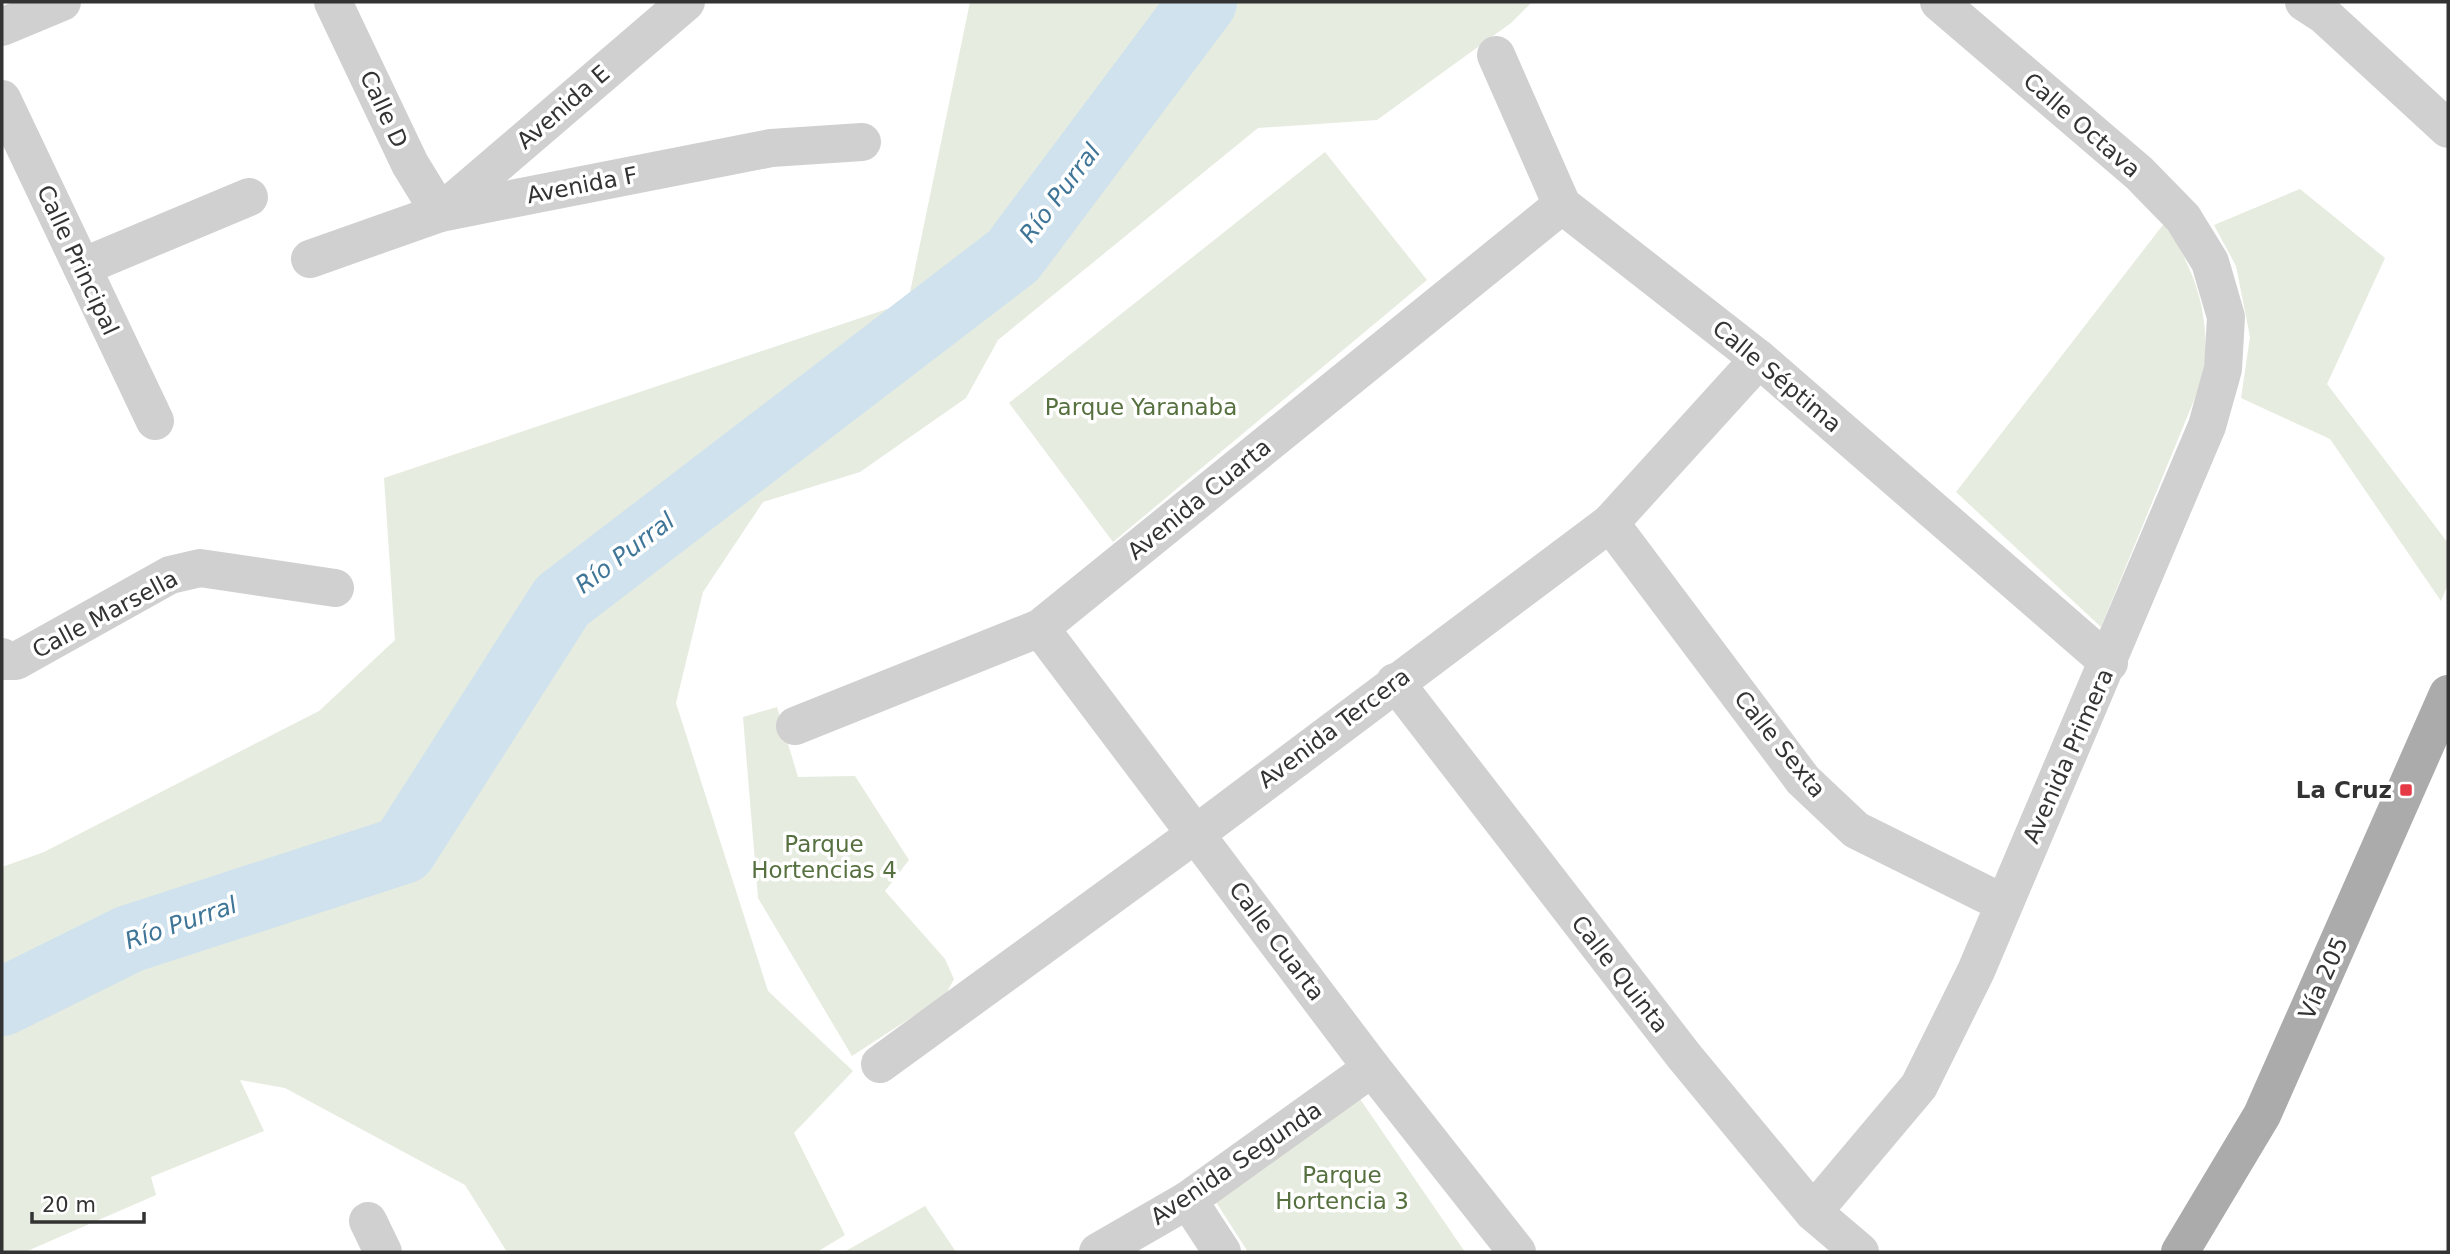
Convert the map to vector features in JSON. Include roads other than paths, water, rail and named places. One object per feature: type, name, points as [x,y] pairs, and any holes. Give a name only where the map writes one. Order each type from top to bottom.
[{"type":"main road","name":"Vía 205","points":[[2180,1252],[2262,1115],[2448,694]]},
{"type":"street","points":[[2,27],[62,2]]},
{"type":"street","name":"Calle D","points":[[333,2],[410,164],[440,213]]},
{"type":"street","name":"Avenida E","points":[[440,213],[686,2]]},
{"type":"street","name":"Calle Octava","points":[[1939,2],[2139,173],[2183,218],[2210,262]]},
{"type":"street","points":[[2322,6],[2448,129]]},
{"type":"street","name":"Calle Séptima","points":[[1496,55],[1562,205],[1759,359],[2109,663]]},
{"type":"street","name":"Calle Principal","points":[[2,99],[155,421]]},
{"type":"street","name":"Avenida F","points":[[310,259],[440,213],[771,148],[862,142]]},
{"type":"street","points":[[82,267],[248,197]]},
{"type":"street","name":"Avenida Cuarta","points":[[796,726],[1040,628],[1562,205]]},
{"type":"street","name":"Avenida Primera","points":[[1813,1212],[1919,1086],[1976,971],[2003,903],[2109,663],[2207,426],[2223,369],[2226,317],[2210,262]]},
{"type":"street","name":"Avenida Tercera","points":[[880,1064],[1197,833],[1610,523],[1759,359]]},
{"type":"street","name":"Calle Sexta","points":[[1610,523],[1803,780],[1856,831],[2003,903]]},
{"type":"street","name":"Calle Marsella","points":[[2,657],[4,661],[16,661],[170,575],[200,568],[335,588]]},
{"type":"street","name":"Calle Cuarta","points":[[1040,628],[1373,1068],[1517,1252]]},
{"type":"street","name":"Calle Quinta","points":[[1395,682],[1684,1056],[1813,1212],[1860,1252]]},
{"type":"street","name":"Avenida Segunda","points":[[1098,1252],[1188,1200],[1373,1068]]},
{"type":"street","points":[[1188,1200],[1222,1252]]},
{"type":"waterway","name":"Río Purral","points":[[2,1002],[129,939],[403,850],[562,601],[1013,256],[1203,2]]},
{"type":"place","name":"La Cruz","points":[[2406,790]]},
{"type":"park label","name":"Parque Yaranaba","points":[[1141,407]]},
{"type":"park label","name":"Parque Hortencias 4","points":[[824,857]]},
{"type":"park label","name":"Parque Hortencia 3","points":[[1342,1188]]}]
